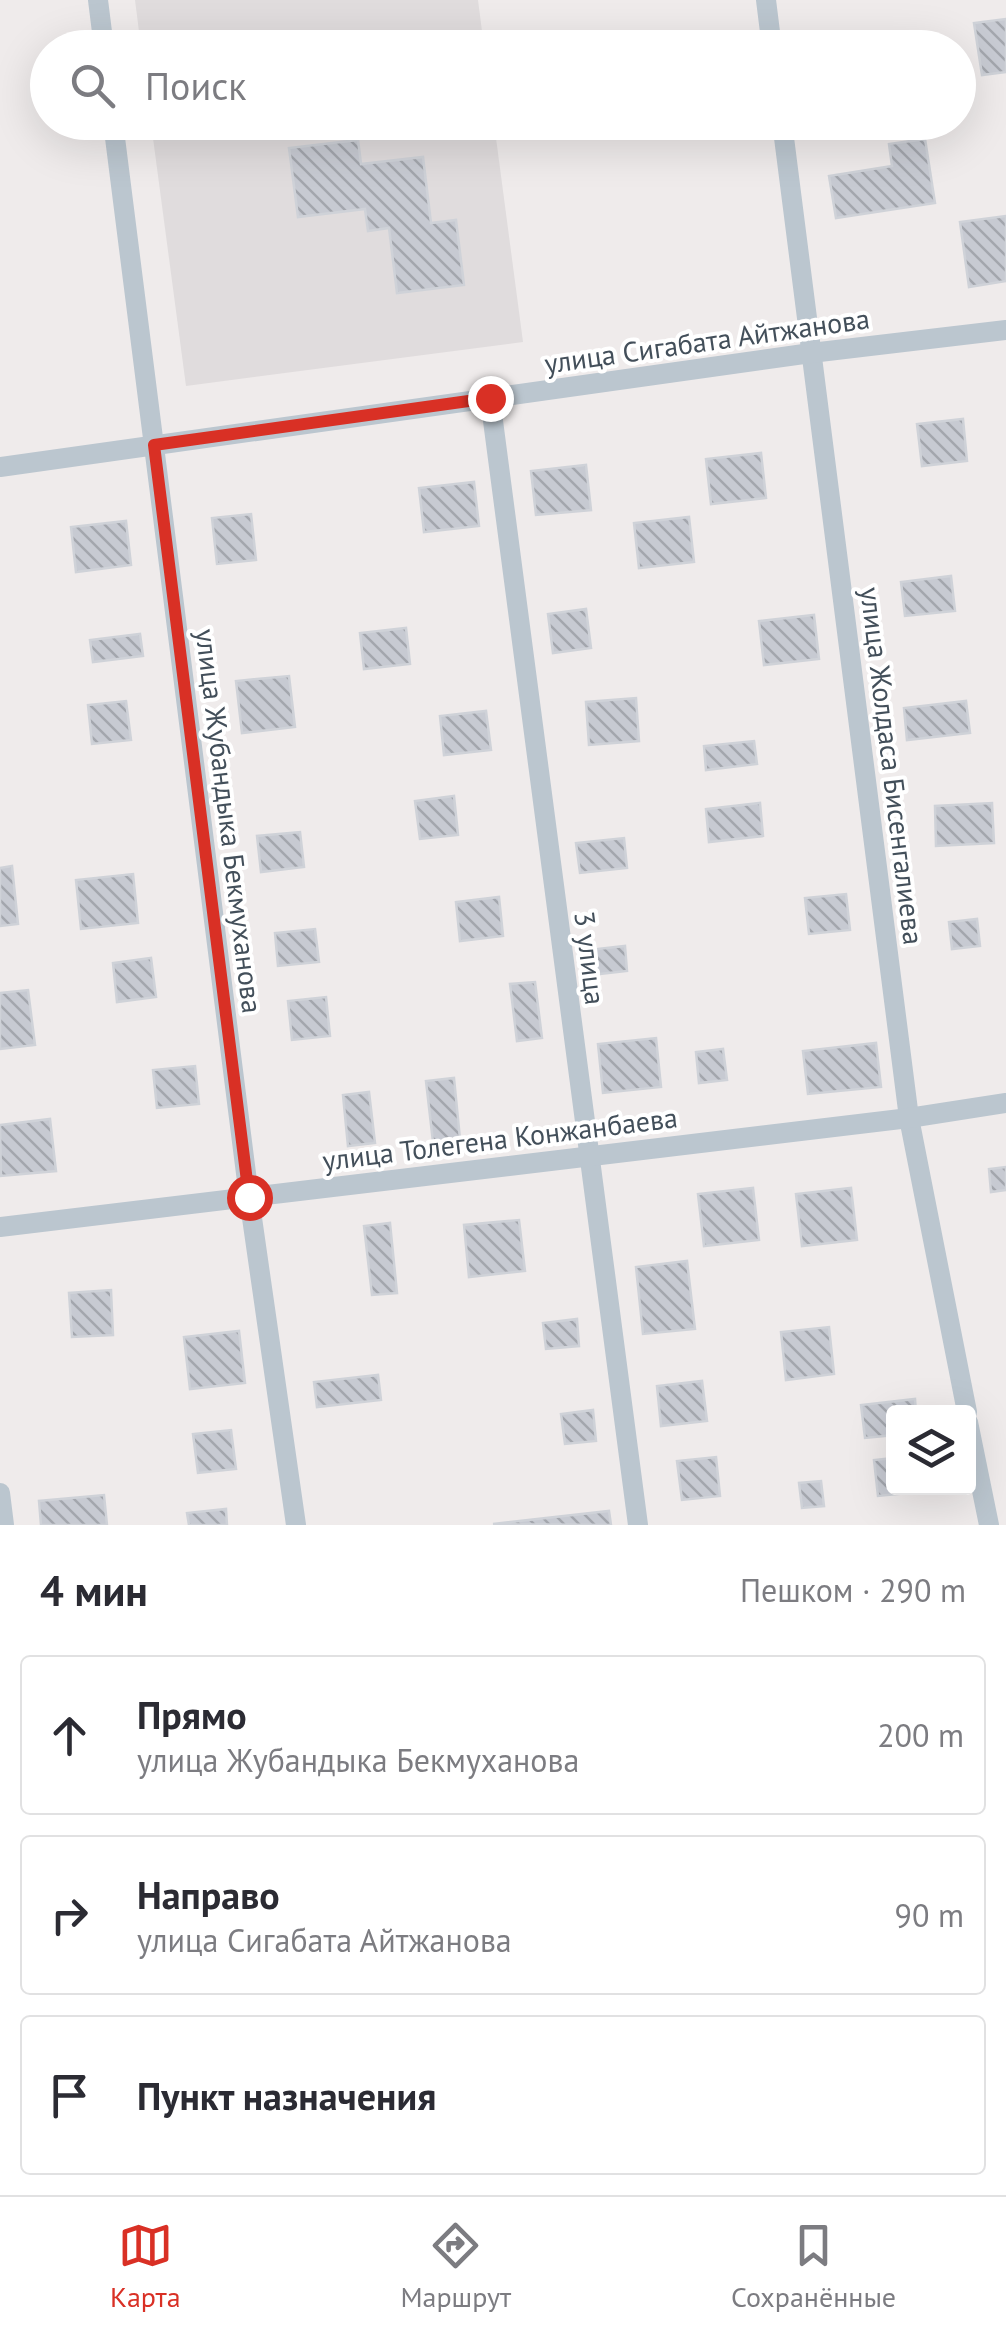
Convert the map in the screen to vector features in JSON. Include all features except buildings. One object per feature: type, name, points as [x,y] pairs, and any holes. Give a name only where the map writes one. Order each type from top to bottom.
[{"type":"street","points":[[98,0],[102,30]]},
{"type":"street","points":[[766,0],[770,30]]},
{"type":"street","name":"улица Жубандыка Бекмуханова","points":[[115,140],[249,1197],[296,1525]]},
{"type":"street","name":"улица Жолдаса Бисенгалиева","points":[[784,140],[909,1118],[966,1405]]},
{"type":"street","name":"улица Сигабата Айтжанова","points":[[0,467],[811,353],[1006,330]]},
{"type":"street","name":"3 улица","points":[[490,398],[638,1525]]},
{"type":"street","name":"улица Толегена Конжанбаева","points":[[0,1227],[909,1118],[1006,1103]]},
{"type":"street","points":[[976,1461],[989,1525]]},
{"type":"street","points":[[0,1493],[4,1525]]},
{"type":"shaded area","points":[[135,0],[478,0],[482,30],[139,30]]},
{"type":"shaded area","points":[[153,140],[496,140],[523,342],[186,386]]},
{"type":"route","points":[[249,1197],[154,445],[490,398]]}]
